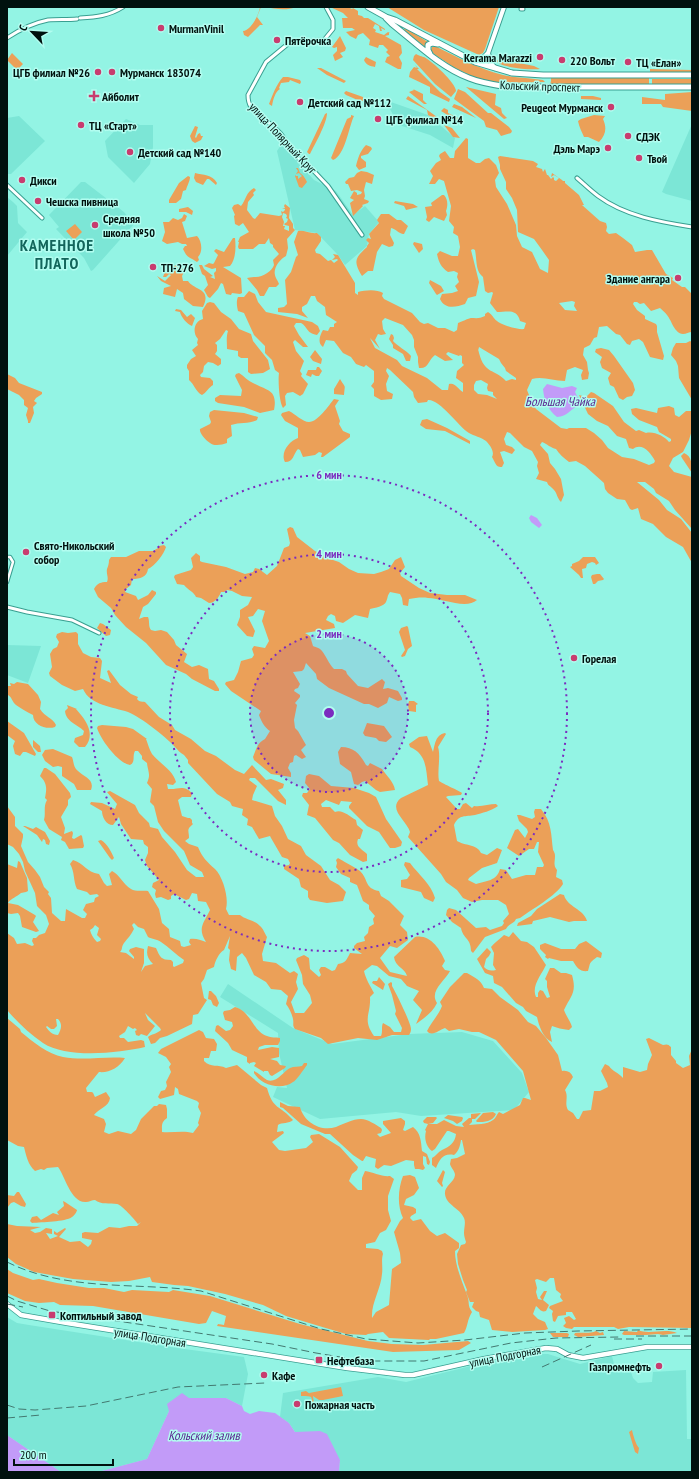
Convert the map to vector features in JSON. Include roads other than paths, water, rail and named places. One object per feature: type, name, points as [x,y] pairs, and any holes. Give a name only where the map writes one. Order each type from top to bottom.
[{"type":"main road","name":"Кольский проспект","points":[[368,7],[475,62],[512,73],[544,75],[692,75]]},
{"type":"main road","name":"Кольский проспект","points":[[386,17],[392,24],[430,55],[455,72],[480,82],[508,87],[692,87]]},
{"type":"main road","points":[[430,55],[428,50],[430,44],[435,43],[444,46]]},
{"type":"main road","points":[[542,87],[547,82],[544,75]]},
{"type":"main road","name":"улица Подгорная","points":[[7,1304],[17,1312],[27,1316],[297,1361],[413,1375],[484,1359],[546,1348],[557,1349],[568,1355],[583,1358],[647,1348],[692,1347]]},
{"type":"street","points":[[7,38],[21,29],[48,20],[105,16],[123,7]]},
{"type":"street","name":"улица Полярный Круг","points":[[326,7],[332,20],[333,30],[324,40],[289,43],[272,56],[262,68],[248,95],[248,99],[250,106],[274,127],[297,156],[328,186],[362,235]]},
{"type":"street","points":[[475,62],[481,60],[488,53],[504,7]]},
{"type":"street","points":[[488,53],[490,62],[497,69]]},
{"type":"street","points":[[577,178],[598,196],[613,206],[629,213],[661,222],[692,227]]},
{"type":"street","points":[[7,185],[42,218]]},
{"type":"street","points":[[7,557],[10,557],[13,562],[7,582]]},
{"type":"street","points":[[7,607],[72,620],[99,633]]},
{"type":"water","name":"Большая Чайка","points":[[547,384],[562,388],[572,386],[577,388],[575,392],[578,398],[578,406],[566,414],[557,417],[545,401],[543,389]]},
{"type":"water","points":[[531,515],[537,518],[542,525],[539,528],[531,522],[529,518]]},
{"type":"water","name":"Кольский залив","points":[[182,1393],[189,1398],[226,1398],[242,1406],[244,1411],[250,1414],[259,1411],[275,1413],[289,1423],[295,1432],[320,1431],[327,1434],[340,1460],[339,1472],[98,1472],[147,1459],[169,1411],[167,1404]]},
{"type":"water","points":[[7,1435],[61,1472],[7,1472]]},
{"type":"railway","points":[[7,1262],[54,1278],[78,1282],[177,1288],[201,1291],[321,1329],[366,1339],[418,1343],[465,1340],[525,1333],[692,1329]]},
{"type":"railway","points":[[7,1296],[17,1301],[50,1311],[272,1344],[365,1361],[424,1361],[511,1343],[556,1338],[620,1337]]},
{"type":"railway","points":[[7,1304],[23,1307]]},
{"type":"railway","points":[[636,1336],[692,1336]]},
{"type":"railway","points":[[614,1339],[642,1339]]},
{"type":"railway","points":[[542,1367],[591,1345]]},
{"type":"railway","points":[[7,1405],[19,1409],[35,1410],[86,1406],[178,1387],[265,1383]]},
{"type":"railway","points":[[7,1418],[41,1415]]},
{"type":"place","name":"MurmanVinil","points":[[161,28]]},
{"type":"place","name":"Пятёрочка","points":[[277,40]]},
{"type":"place","name":"Kerama Marazzi","points":[[540,57]]},
{"type":"place","name":"220 Вольт","points":[[562,60]]},
{"type":"place","name":"ТЦ «Елан»","points":[[628,62]]},
{"type":"place","name":"ЦГБ филиал №26","points":[[98,72]]},
{"type":"place","name":"Мурманск 183074","points":[[112,72]]},
{"type":"place","name":"Айболит","points":[[94,96]]},
{"type":"place","name":"Детский сад №112","points":[[300,102]]},
{"type":"place","name":"Peugeot Мурманск","points":[[611,107]]},
{"type":"place","name":"ЦГБ филиал №14","points":[[378,119]]},
{"type":"place","name":"ТЦ «Старт»","points":[[81,125]]},
{"type":"place","name":"СДЭК","points":[[628,136]]},
{"type":"place","name":"Дэль Марэ","points":[[608,148]]},
{"type":"place","name":"Детский сад №140","points":[[130,152]]},
{"type":"place","name":"Твой","points":[[639,158]]},
{"type":"place","name":"Дикси","points":[[22,180]]},
{"type":"place","name":"Чешска пивница","points":[[38,201]]},
{"type":"place","name":"Средняя школа №50","points":[[95,225]]},
{"type":"place","name":"ТП-276","points":[[153,267]]},
{"type":"place","name":"Здание ангара","points":[[678,278]]},
{"type":"place","name":"Свято-Никольский собор","points":[[26,552]]},
{"type":"place","name":"Горелая","points":[[574,658]]},
{"type":"place","name":"Коптильный завод","points":[[52,1315]]},
{"type":"place","name":"Нефтебаза","points":[[319,1360]]},
{"type":"place","name":"Газпромнефть","points":[[659,1366]]},
{"type":"place","name":"Кафе","points":[[264,1375]]},
{"type":"place","name":"Пожарная часть","points":[[297,1404]]},
{"type":"district","name":"КАМЕННОЕ ПЛАТО","points":[[57,254]]}]
